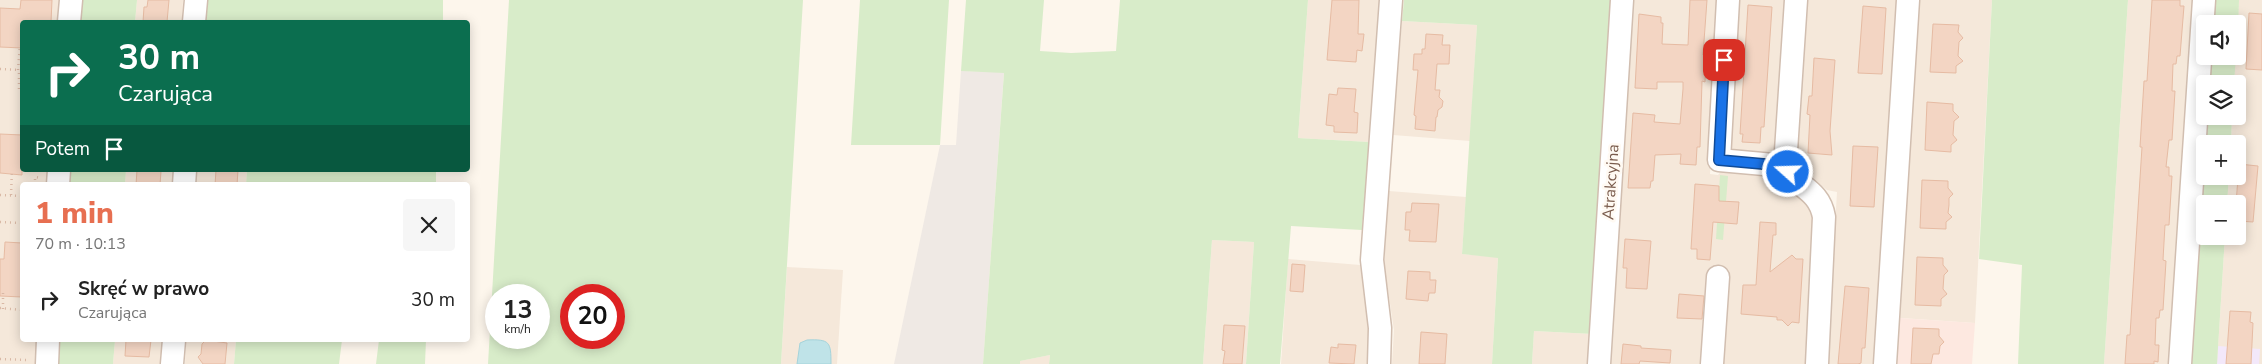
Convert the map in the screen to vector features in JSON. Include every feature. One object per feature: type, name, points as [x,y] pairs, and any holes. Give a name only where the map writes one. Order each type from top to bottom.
[{"type":"street","points":[[69,20],[71,0]]},
{"type":"street","points":[[194,20],[196,0]]},
{"type":"street","points":[[1379,364],[1380,328],[1372,260],[1391,0]]},
{"type":"street","name":"Atrakcyjna","points":[[1599,364],[1622,0]]},
{"type":"street","points":[[1728,0],[1719,160],[1785,166]]},
{"type":"street","points":[[1796,0],[1785,166],[1788,172],[1818,198],[1823,211],[1816,364]]},
{"type":"street","points":[[1885,364],[1908,0]]},
{"type":"street","points":[[2180,364],[2204,0]]},
{"type":"street","points":[[1712,364],[1718,277]]},
{"type":"street","points":[[39,362],[47,342]]},
{"type":"street","points":[[172,364],[174,342]]},
{"type":"path","points":[[19,90],[20,45]]},
{"type":"path","points":[[0,69],[20,70]]},
{"type":"path","points":[[10,195],[12,170]]},
{"type":"path","points":[[0,194],[20,196]]},
{"type":"path","points":[[0,222],[20,223]]},
{"type":"path","points":[[3,292],[1,308],[20,310]]},
{"type":"path","points":[[0,359],[39,362]]},
{"type":"shaded area","points":[[0,0],[77,0],[76,20],[20,20],[20,172],[66,172],[65,182],[20,182],[20,342],[55,342],[53,364],[0,364]]},
{"type":"shaded area","points":[[137,0],[183,0],[182,20],[135,20]]},
{"type":"shaded area","points":[[1308,0],[1380,0],[1369,142],[1298,138]]},
{"type":"shaded area","points":[[1629,0],[1721,0],[1710,174],[1718,175],[1725,167],[1779,172],[1778,184],[1798,193],[1813,208],[1816,220],[1809,364],[1608,364]]},
{"type":"shaded area","points":[[1733,0],[1792,0],[1781,146],[1763,155],[1734,152],[1724,144]]},
{"type":"shaded area","points":[[1804,0],[1992,0],[1975,323],[1901,318],[1897,364],[1827,364],[1837,192],[1827,190],[1799,165],[1792,154]]},
{"type":"shaded area","points":[[2128,0],[2212,0],[2211,15],[2196,15],[2196,65],[2208,65],[2207,75],[2196,75],[2196,125],[2203,125],[2203,135],[2196,135],[2196,185],[2199,185],[2199,195],[2196,195],[2196,233],[2187,364],[2104,364]]},
{"type":"shaded area","points":[[2239,0],[2262,0],[2262,364],[2217,364],[2224,245],[2246,245],[2246,195],[2228,195],[2228,185],[2246,185],[2246,135],[2231,135],[2232,125],[2246,125],[2246,75],[2235,75],[2235,65],[2246,65],[2246,15],[2238,15]]},
{"type":"shaded area","points":[[1402,21],[1477,25],[1470,141],[1393,135]]},
{"type":"shaded area","points":[[961,71],[1004,72],[983,364],[894,364],[940,145],[956,145]]},
{"type":"shaded area","points":[[126,172],[173,172],[172,182],[125,182]]},
{"type":"shaded area","points":[[197,172],[247,172],[246,182],[196,182]]},
{"type":"shaded area","points":[[1389,191],[1466,197],[1462,254],[1498,257],[1492,364],[1392,364],[1394,330],[1384,264]]},
{"type":"shaded area","points":[[1212,240],[1254,242],[1246,364],[1203,364]]},
{"type":"shaded area","points":[[1288,259],[1360,265],[1371,328],[1368,364],[1281,364]]},
{"type":"shaded area","points":[[787,267],[843,270],[837,364],[781,364]]},
{"type":"shaded area","points":[[1900,318],[1975,323],[1972,364],[1897,364]]},
{"type":"shaded area","points":[[1534,331],[1593,334],[1591,364],[1532,364]]},
{"type":"shaded area","points":[[115,342],[162,342],[160,364],[113,364]]},
{"type":"shaded area","points":[[186,342],[236,342],[234,364],[185,364]]},
{"type":"shaded area","points":[[2218,346],[2260,349],[2259,364],[2217,364]]},
{"type":"shaded area","points":[[1050,355],[1049,364],[1020,364],[1020,361]]},
{"type":"green space","points":[[78,0],[137,0],[135,20],[76,20]]},
{"type":"green space","points":[[207,0],[443,0],[443,20],[206,20]]},
{"type":"green space","points":[[509,0],[803,0],[781,364],[488,364],[489,349],[550,349],[550,284],[493,284]]},
{"type":"green space","points":[[860,0],[949,0],[940,145],[851,145]]},
{"type":"green space","points":[[966,0],[1044,0],[1040,51],[1071,53],[1116,51],[1120,0],[1308,0],[1298,138],[1369,142],[1362,230],[1291,226],[1280,364],[1246,364],[1254,242],[1212,240],[1203,364],[1049,364],[1050,355],[1020,361],[1020,364],[983,364],[1004,73],[961,71]]},
{"type":"green space","points":[[1404,0],[1614,0],[1593,334],[1534,331],[1532,364],[1492,364],[1498,258],[1462,254],[1477,25],[1402,21]]},
{"type":"green space","points":[[1992,0],[2128,0],[2104,364],[2018,364],[2022,265],[1979,259]]},
{"type":"green space","points":[[2212,0],[2239,0],[2239,15],[2211,15]]},
{"type":"green space","points":[[2207,65],[2235,65],[2235,75],[2207,75]]},
{"type":"green space","points":[[2204,125],[2232,125],[2231,135],[2204,135]]},
{"type":"green space","points":[[66,172],[126,172],[125,182],[65,182]]},
{"type":"green space","points":[[247,172],[436,172],[436,182],[246,182]]},
{"type":"green space","points":[[1720,175],[1728,176],[1723,240],[1716,239]]},
{"type":"green space","points":[[2200,185],[2228,185],[2228,195],[2199,195]]},
{"type":"green space","points":[[2196,240],[2196,245],[2224,245],[2217,364],[2187,364]]},
{"type":"green space","points":[[55,342],[115,342],[113,364],[53,364]]},
{"type":"green space","points":[[236,342],[342,342],[339,364],[234,364]]},
{"type":"green space","points":[[379,342],[426,342],[425,364],[376,364]]},
{"type":"water","points":[[807,340],[820,340],[828,343],[831,364],[797,364],[800,343]]},
{"type":"building","points":[[21,0],[52,0],[51,20],[20,20],[20,48],[0,47],[0,8],[20,9]]},
{"type":"building","points":[[148,0],[169,0],[167,20],[143,20],[144,7],[147,7]]},
{"type":"building","points":[[1332,0],[1359,0],[1358,34],[1364,34],[1362,51],[1357,50],[1356,62],[1327,60]]},
{"type":"building","points":[[1690,0],[1707,0],[1703,55],[1706,55],[1705,82],[1702,81],[1700,147],[1697,147],[1696,165],[1680,164],[1681,154],[1655,155],[1653,181],[1651,181],[1650,188],[1628,188],[1633,113],[1655,115],[1654,122],[1680,124],[1683,89],[1683,82],[1657,82],[1657,89],[1635,88],[1639,14],[1661,17],[1661,23],[1663,23],[1662,44],[1688,45]]},
{"type":"building","points":[[2152,0],[2180,0],[2180,6],[2184,6],[2180,56],[2177,56],[2176,64],[2173,64],[2172,91],[2175,91],[2172,140],[2169,140],[2166,167],[2169,167],[2169,176],[2172,176],[2169,225],[2165,225],[2163,260],[2166,261],[2163,310],[2160,310],[2159,318],[2156,318],[2155,345],[2159,345],[2158,362],[2154,361],[2154,364],[2125,364],[2127,335],[2130,335],[2142,147],[2140,147],[2144,81],[2147,81]]},
{"type":"building","points":[[1748,5],[1772,7],[1764,127],[1761,127],[1760,143],[1742,142],[1743,134],[1740,134]]},
{"type":"building","points":[[1863,6],[1886,8],[1882,74],[1858,73]]},
{"type":"building","points":[[2249,13],[2262,14],[2262,70],[2246,69]]},
{"type":"building","points":[[1933,24],[1959,25],[1958,32],[1963,38],[1959,42],[1958,56],[1963,61],[1956,66],[1956,73],[1930,72]]},
{"type":"building","points":[[1426,34],[1443,35],[1442,45],[1450,45],[1449,64],[1437,64],[1435,90],[1440,90],[1439,97],[1443,101],[1436,117],[1435,131],[1415,129],[1416,116],[1414,115],[1418,70],[1413,70],[1414,54],[1422,54],[1422,49],[1425,49]]},
{"type":"building","points":[[1814,58],[1835,60],[1830,131],[1832,155],[1808,153],[1810,115],[1807,114],[1809,96],[1812,96]]},
{"type":"building","points":[[1338,88],[1356,89],[1354,112],[1358,113],[1357,133],[1334,132],[1334,126],[1326,125],[1329,94],[1337,95]]},
{"type":"building","points":[[1927,102],[1953,104],[1953,111],[1959,117],[1954,121],[1953,135],[1957,140],[1951,145],[1951,152],[1925,150]]},
{"type":"building","points":[[0,134],[20,135],[20,172],[22,172],[22,175],[0,173]]},
{"type":"building","points":[[1853,146],[1878,147],[1874,207],[1850,206]]},
{"type":"building","points":[[2246,165],[2258,166],[2253,222],[2246,222],[2246,195],[2237,195],[2237,185],[2246,185]]},
{"type":"building","points":[[137,172],[161,172],[160,182],[136,182]]},
{"type":"building","points":[[216,172],[238,172],[237,182],[215,182]]},
{"type":"building","points":[[1922,180],[1948,181],[1948,188],[1953,194],[1949,198],[1948,213],[1952,217],[1946,222],[1946,229],[1920,228]]},
{"type":"building","points":[[1695,184],[1719,186],[1719,201],[1739,202],[1737,224],[1713,222],[1710,260],[1697,259],[1697,249],[1691,249]]},
{"type":"building","points":[[1412,203],[1439,204],[1436,242],[1409,241],[1410,230],[1405,230],[1406,212],[1411,212]]},
{"type":"building","points":[[1760,222],[1776,223],[1776,235],[1773,235],[1770,272],[1792,255],[1796,259],[1803,259],[1799,323],[1792,322],[1788,326],[1782,320],[1777,320],[1777,317],[1741,314],[1743,285],[1756,285]]},
{"type":"building","points":[[1625,239],[1651,241],[1647,289],[1626,288],[1627,268],[1623,268]]},
{"type":"building","points":[[5,242],[20,243],[20,297],[0,296],[0,259],[4,259]]},
{"type":"building","points":[[1917,257],[1943,258],[1943,265],[1948,271],[1944,275],[1943,289],[1947,294],[1941,299],[1941,306],[1915,305]]},
{"type":"building","points":[[1292,264],[1305,265],[1303,292],[1290,291]]},
{"type":"building","points":[[1408,271],[1430,272],[1430,280],[1436,280],[1435,293],[1429,293],[1428,301],[1406,299]]},
{"type":"building","points":[[1845,286],[1869,288],[1865,348],[1862,348],[1861,363],[1858,364],[1838,364]]},
{"type":"building","points":[[1679,294],[1704,296],[1702,319],[1677,318]]},
{"type":"building","points":[[2230,311],[2251,312],[2250,322],[2253,323],[2251,364],[2226,364]]},
{"type":"building","points":[[1224,325],[1245,326],[1242,364],[1223,364],[1225,351],[1222,350]]},
{"type":"building","points":[[1913,328],[1939,329],[1939,336],[1944,342],[1940,346],[1939,354],[1933,354],[1931,364],[1911,364]]},
{"type":"building","points":[[1421,332],[1447,334],[1445,364],[1419,364]]},
{"type":"building","points":[[126,342],[151,342],[149,357],[125,356]]},
{"type":"building","points":[[204,342],[227,343],[225,364],[203,364],[198,357],[201,354]]},
{"type":"building","points":[[1338,344],[1356,345],[1354,364],[1329,363],[1331,347],[1338,348]]},
{"type":"building","points":[[1623,344],[1641,346],[1641,348],[1671,350],[1670,363],[1640,361],[1639,364],[1621,364]]},
{"type":"route","points":[[1724,60],[1719,160],[1785,166],[1788,172]]}]
